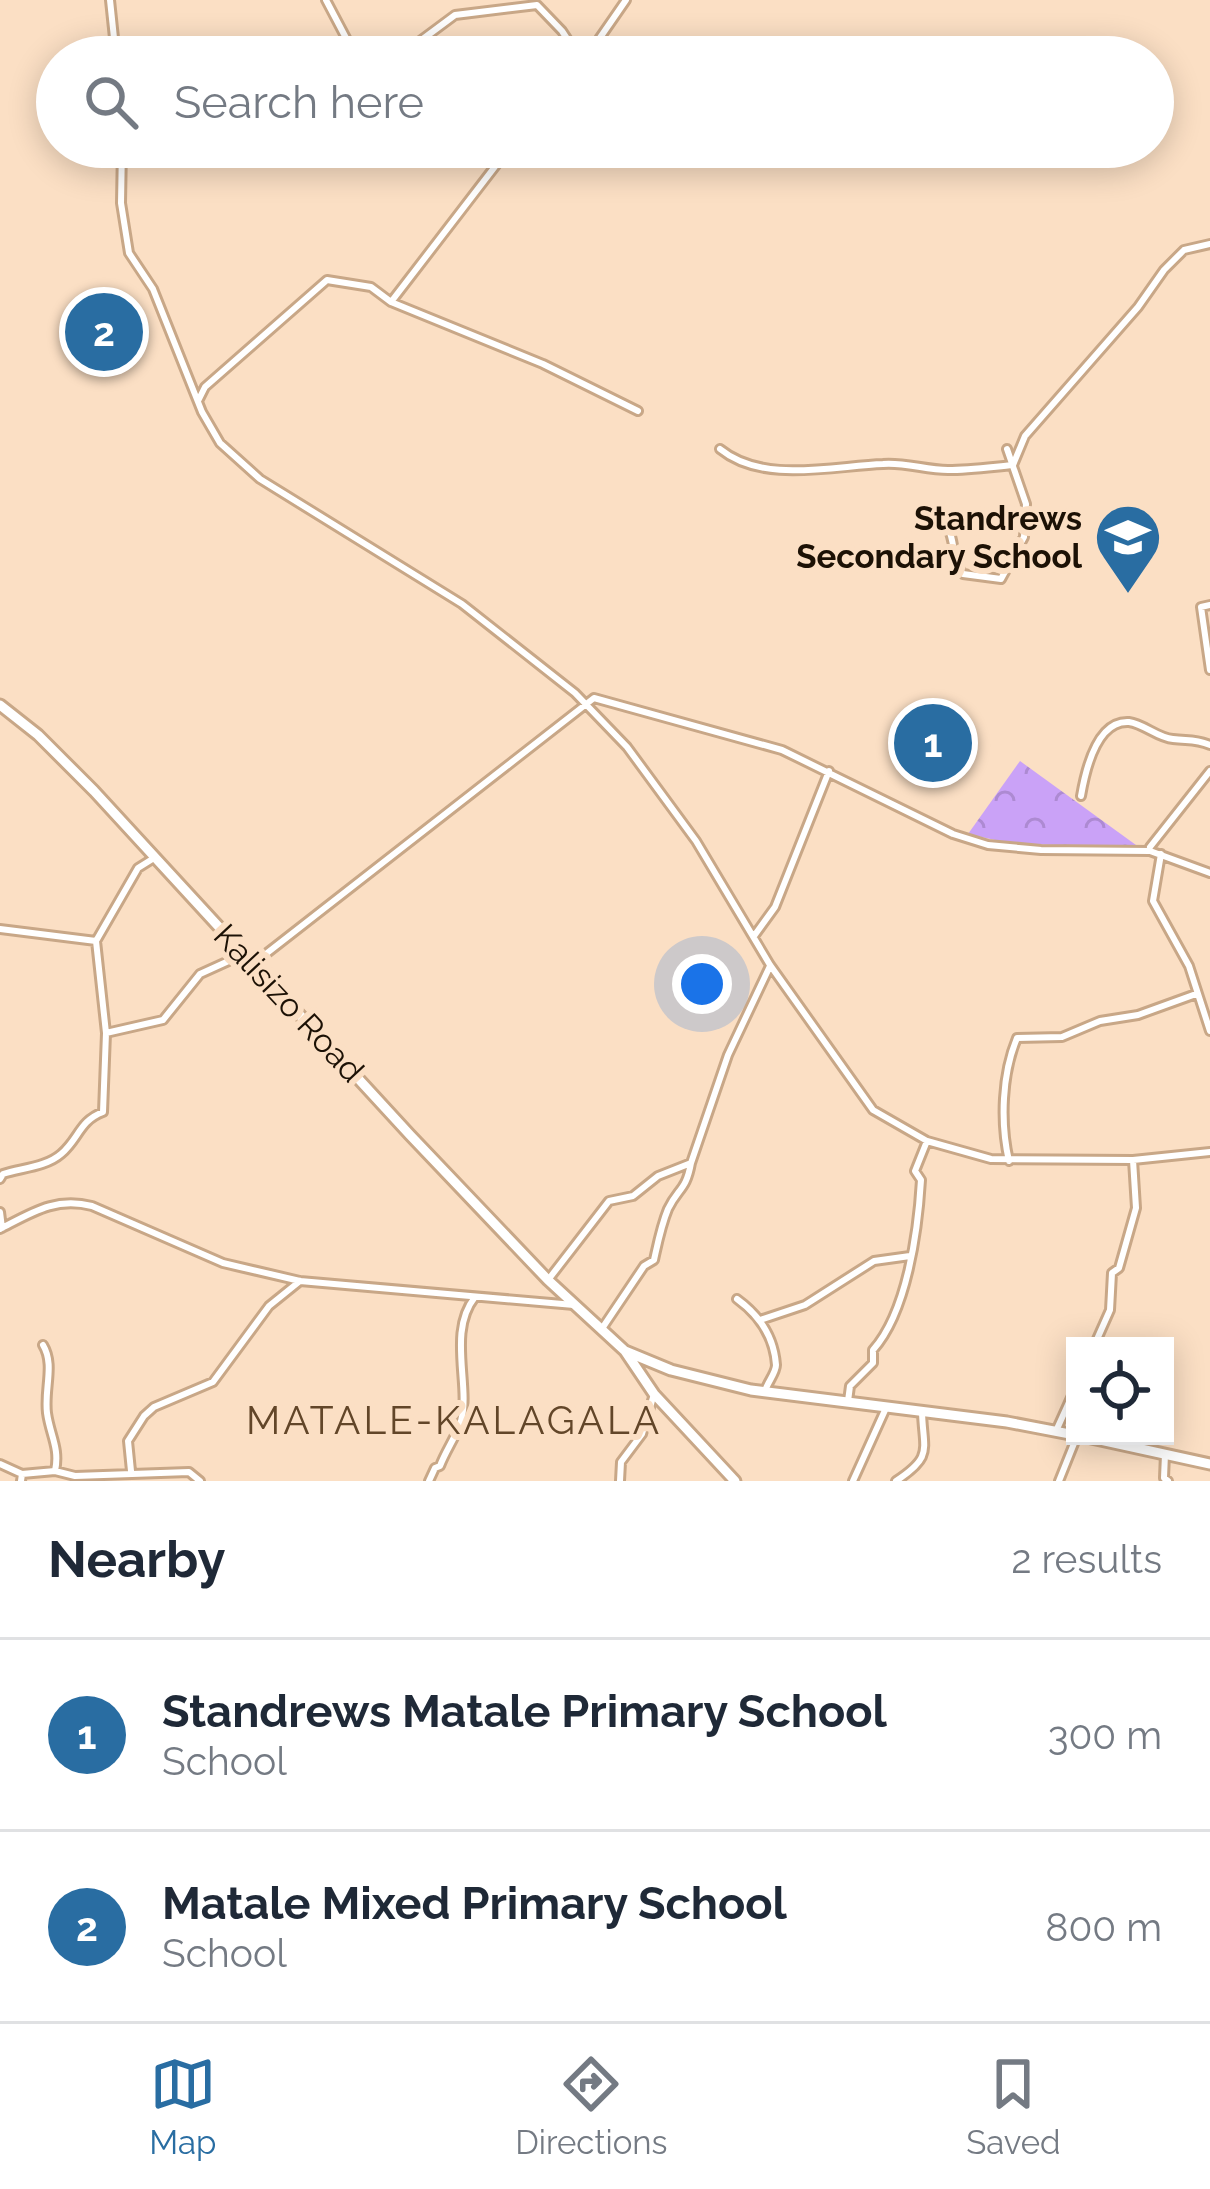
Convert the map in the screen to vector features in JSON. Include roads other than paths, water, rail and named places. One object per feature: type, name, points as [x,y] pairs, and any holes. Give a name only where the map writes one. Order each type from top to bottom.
[{"type":"street","points":[[110,0],[114,36]]},
{"type":"street","points":[[326,0],[345,36]]},
{"type":"street","points":[[601,36],[626,0]]},
{"type":"street","points":[[427,36],[455,15],[537,5],[565,36]]},
{"type":"street","points":[[122,168],[129,253],[159,301],[220,442],[260,479],[462,604],[586,704],[627,747],[696,841],[770,964],[873,1110],[927,1141],[1009,1160],[1133,1160],[1210,1152]]},
{"type":"street","points":[[391,302],[494,168]]},
{"type":"street","points":[[1013,465],[1025,436],[1164,271],[1184,250],[1210,244]]},
{"type":"street","points":[[198,400],[206,387],[328,280],[370,287],[391,302],[543,364],[638,412]]},
{"type":"street","points":[[948,528],[963,574],[995,580],[1006,575],[1026,524],[1026,504],[1007,448]]},
{"type":"street","points":[[720,449],[742,464],[765,468],[838,469],[888,463],[952,470],[1013,465]]},
{"type":"street","points":[[1210,605],[1201,607],[1210,670]]},
{"type":"street","points":[[253,964],[594,698],[741,736],[830,771],[953,834],[988,845],[1141,850],[1210,873]]},
{"type":"street","name":"Kalisizo Road","points":[[0,705],[50,746],[548,1280],[625,1351]]},
{"type":"street","points":[[1081,796],[1088,764],[1101,737],[1119,724],[1128,722],[1174,740],[1190,737],[1210,745]]},
{"type":"street","points":[[754,936],[775,908],[830,771]]},
{"type":"street","points":[[1150,847],[1210,771]]},
{"type":"street","points":[[1161,854],[1153,901],[1189,967],[1210,1031]]},
{"type":"street","points":[[0,1179],[3,1174],[57,1158],[88,1117],[103,1112],[106,1033],[96,941],[139,868],[157,857]]},
{"type":"street","points":[[0,929],[96,941]]},
{"type":"street","points":[[106,1033],[163,1020],[200,974],[244,954]]},
{"type":"street","points":[[601,1330],[644,1266],[654,1260],[659,1230],[673,1201],[684,1191],[728,1055],[770,964]]},
{"type":"street","points":[[1009,1160],[1004,1138],[1006,1074],[1018,1039],[1062,1037],[1100,1021],[1138,1015],[1196,994]]},
{"type":"street","points":[[847,1402],[850,1386],[873,1363],[873,1350],[883,1339],[911,1268],[921,1180],[915,1171],[927,1141]]},
{"type":"street","points":[[1098,1337],[1110,1310],[1112,1273],[1119,1268],[1136,1208],[1133,1160]]},
{"type":"street","points":[[548,1280],[609,1201],[633,1196],[658,1176],[691,1163]]},
{"type":"street","points":[[0,1212],[1,1228],[50,1203],[72,1202],[92,1206],[223,1264],[300,1281],[574,1305]]},
{"type":"street","points":[[760,1320],[805,1305],[871,1262],[910,1256]]},
{"type":"street","points":[[131,1471],[128,1442],[143,1417],[154,1407],[213,1382],[269,1306],[300,1281]]},
{"type":"street","points":[[429,1481],[463,1417],[463,1319],[475,1297]]},
{"type":"street","points":[[737,1299],[770,1336],[777,1367],[765,1391]]},
{"type":"street","points":[[43,1346],[50,1361],[46,1403],[57,1443],[55,1472]]},
{"type":"street","points":[[625,1351],[671,1370],[765,1391],[1066,1433]]},
{"type":"street","points":[[625,1351],[654,1394],[735,1481]]},
{"type":"street","points":[[620,1481],[621,1462],[642,1434],[654,1394]]},
{"type":"street","points":[[853,1481],[886,1408]]},
{"type":"street","points":[[1056,1431],[1066,1409]]},
{"type":"street","points":[[896,1481],[921,1462],[926,1436],[922,1412]]},
{"type":"street","points":[[1059,1481],[1074,1445]]},
{"type":"street","points":[[1122,1445],[1210,1464]]},
{"type":"street","points":[[1166,1454],[1164,1478],[1168,1481]]},
{"type":"street","points":[[0,1464],[21,1478],[55,1472],[75,1476],[131,1471],[190,1472],[200,1481]]},
{"type":"place","name":"Matale Mixed Primary School","points":[[104,332]]},
{"type":"place","name":"Standrews Secondary School","points":[[1128,596]]},
{"type":"place","name":"Standrews Matale Primary School","points":[[933,743]]},
{"type":"district","name":"MATALE-KALAGALA","points":[[454,1420]]}]
